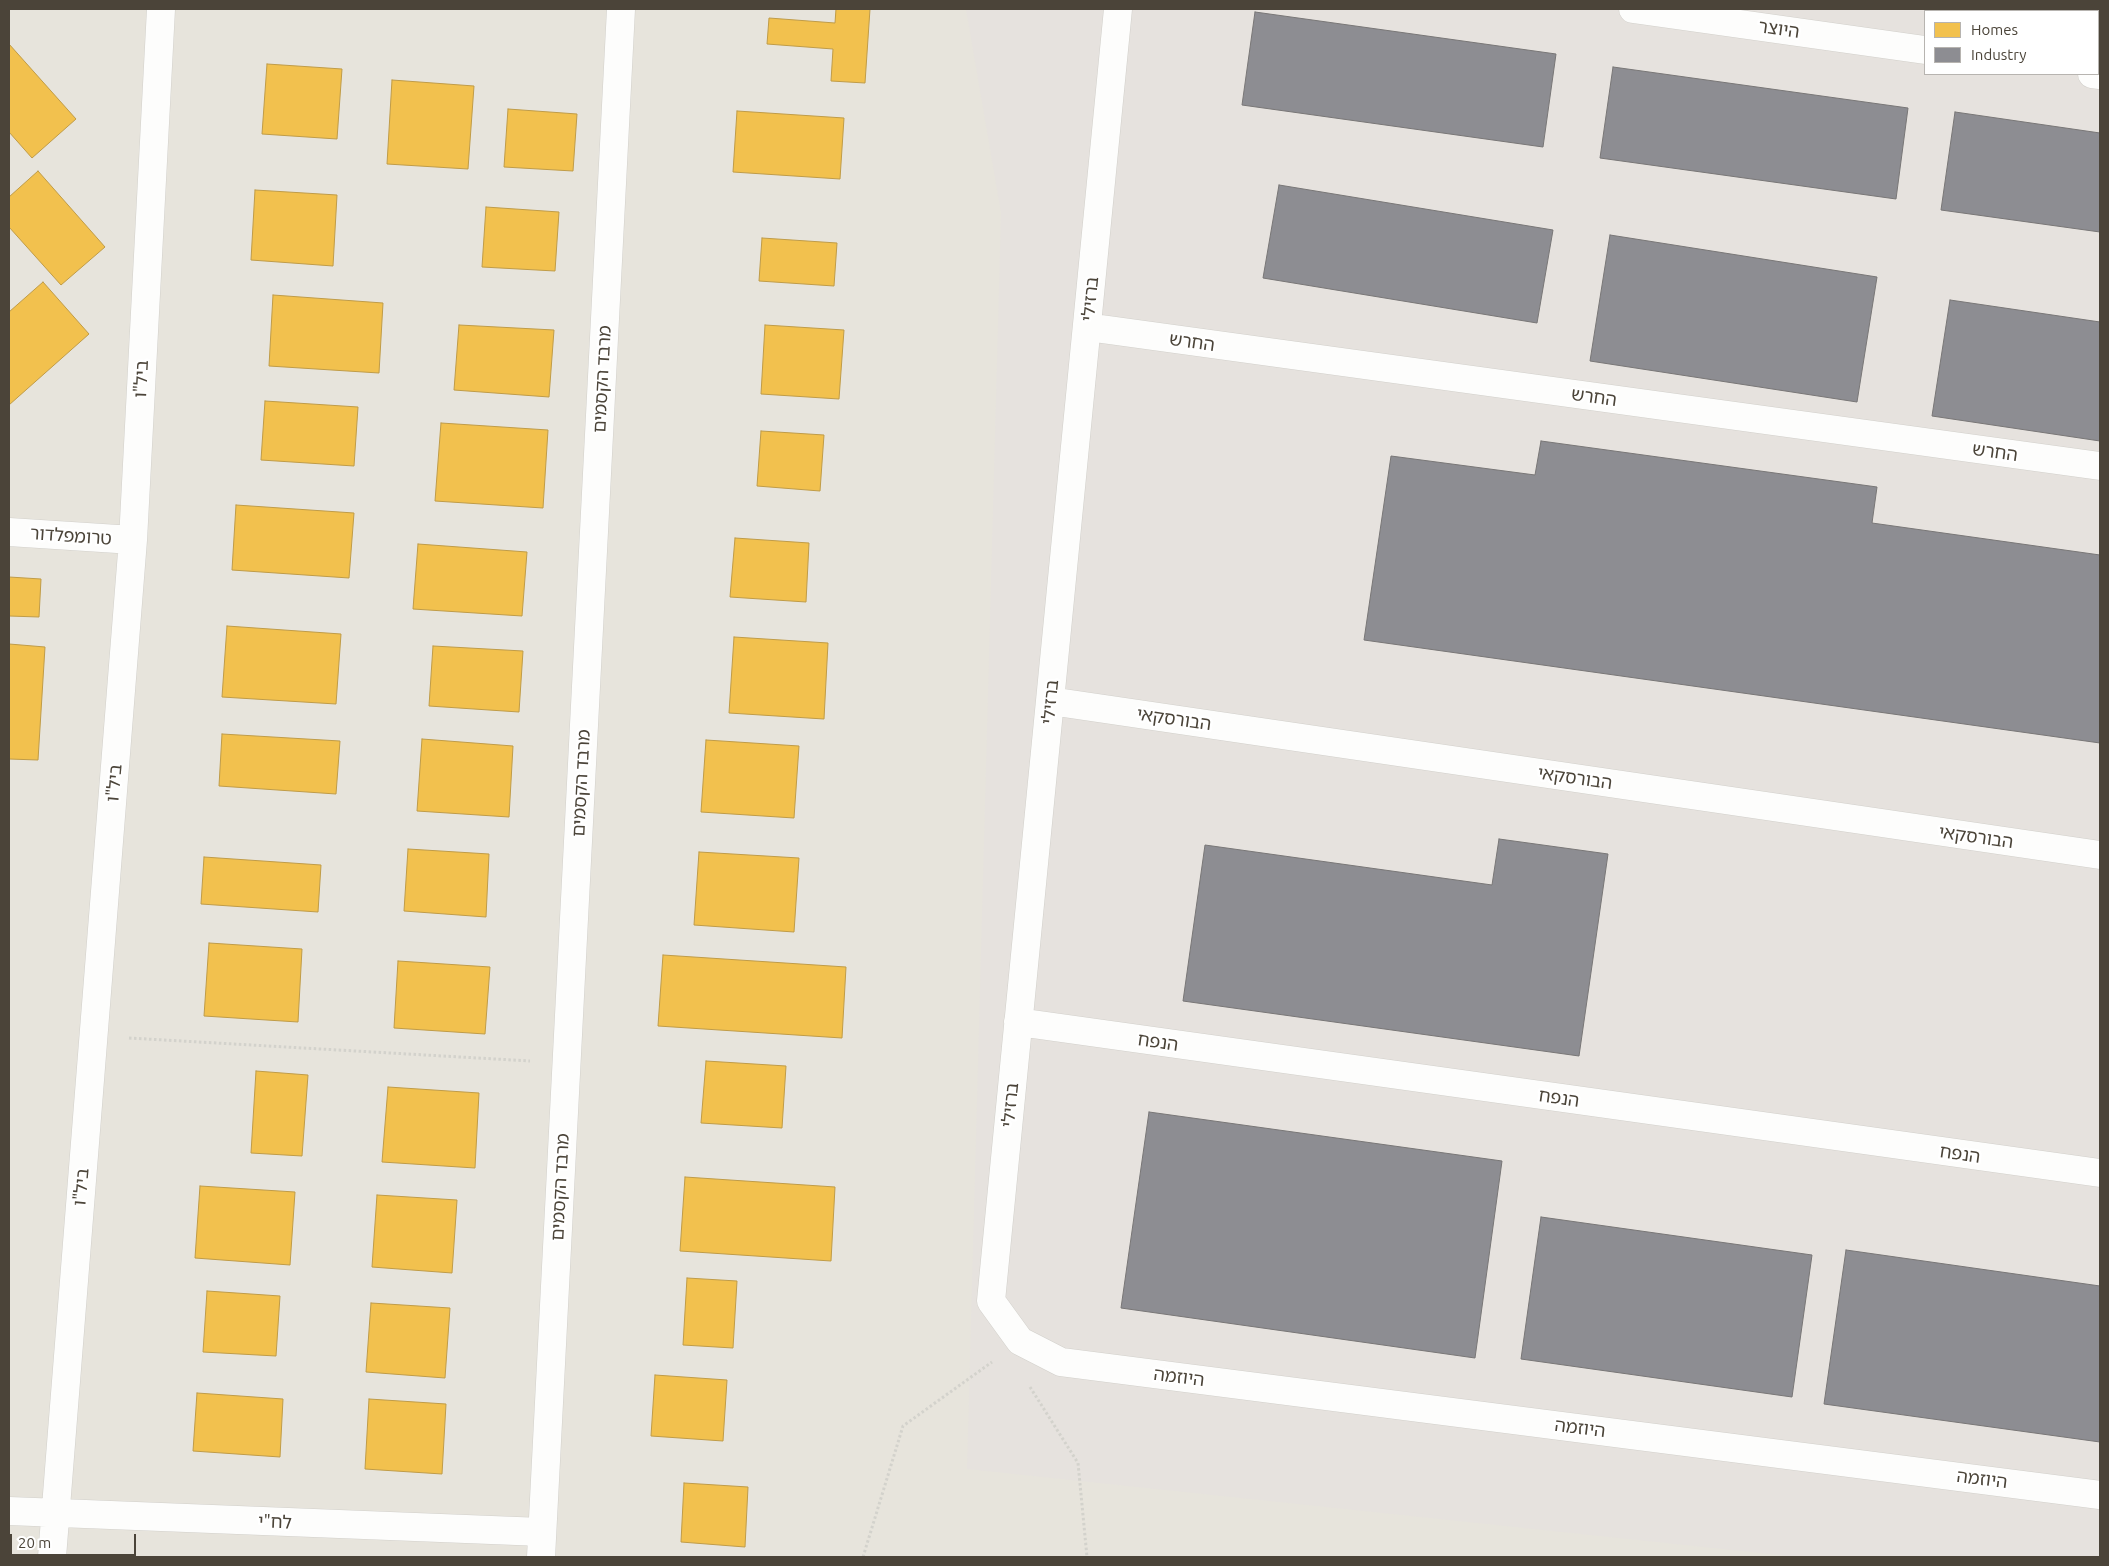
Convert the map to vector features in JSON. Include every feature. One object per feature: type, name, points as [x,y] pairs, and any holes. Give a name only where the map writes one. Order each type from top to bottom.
[{"type":"street","name":"ביל\"ו","points":[[52,1557],[133,540],[161,9]]},
{"type":"street","name":"מרבד הקסמים","points":[[541,1545],[621,9]]},
{"type":"street","name":"ברזילי","points":[[1061,1362],[1020,1341],[991,1300],[1118,9]]},
{"type":"street","name":"היוצר","points":[[1633,9],[1924,50]]},
{"type":"street","name":"החרש","points":[[1087,327],[2100,466]]},
{"type":"street","name":"טרומפלדור","points":[[9,532],[133,540]]},
{"type":"street","name":"הבורסקאי","points":[[1050,701],[2100,855]]},
{"type":"street","name":"הנפח","points":[[1018,1022],[2100,1173]]},
{"type":"street","name":"היוזמה","points":[[1061,1362],[2100,1494]]},
{"type":"street","name":"לח\"י","points":[[9,1511],[541,1545]]},
{"type":"path","points":[[94,1036],[566,1064]]},
{"type":"path","points":[[863,1557],[903,1426],[1020,1341]]},
{"type":"path","points":[[1027,1383],[1078,1463],[1087,1557]]},
{"type":"shaded area","points":[[9,9],[2100,9],[2100,1557],[9,1557]]},
{"type":"shaded area","points":[[966,9],[2100,9],[2100,1557],[1798,1557],[967,1469],[1001,213]]},
{"type":"building: Homes","points":[[836,9],[870,9],[865,83],[831,81],[833,49],[767,44],[769,18],[835,23]]},
{"type":"building: Homes","points":[[9,44],[76,119],[32,158],[9,132]]},
{"type":"building: Homes","points":[[267,64],[342,69],[337,139],[262,134]]},
{"type":"building: Homes","points":[[392,80],[474,86],[468,169],[387,164]]},
{"type":"building: Homes","points":[[508,109],[577,114],[573,171],[504,167]]},
{"type":"building: Homes","points":[[737,111],[844,118],[840,179],[733,172]]},
{"type":"building: Homes","points":[[38,171],[105,247],[61,285],[9,227],[9,197]]},
{"type":"building: Homes","points":[[255,190],[337,195],[333,266],[251,260]]},
{"type":"building: Homes","points":[[486,207],[559,212],[555,271],[482,267]]},
{"type":"building: Homes","points":[[762,238],[837,243],[834,286],[759,281]]},
{"type":"building: Homes","points":[[43,282],[89,334],[9,405],[9,312]]},
{"type":"building: Homes","points":[[273,295],[383,303],[379,373],[269,366]]},
{"type":"building: Homes","points":[[459,325],[554,330],[549,397],[454,390]]},
{"type":"building: Homes","points":[[765,325],[844,330],[839,399],[761,394]]},
{"type":"building: Homes","points":[[265,401],[358,407],[354,466],[261,460]]},
{"type":"building: Homes","points":[[441,423],[548,430],[543,508],[435,501]]},
{"type":"building: Homes","points":[[761,431],[824,435],[820,491],[757,486]]},
{"type":"building: Homes","points":[[236,505],[354,513],[349,578],[232,570]]},
{"type":"building: Homes","points":[[735,538],[809,543],[806,602],[730,597]]},
{"type":"building: Homes","points":[[418,544],[527,552],[522,616],[413,609]]},
{"type":"building: Homes","points":[[9,577],[41,579],[39,617],[9,616]]},
{"type":"building: Homes","points":[[227,626],[341,634],[336,704],[222,697]]},
{"type":"building: Homes","points":[[734,637],[828,643],[824,719],[729,713]]},
{"type":"building: Homes","points":[[9,644],[45,647],[38,760],[9,759]]},
{"type":"building: Homes","points":[[433,646],[523,651],[519,712],[429,706]]},
{"type":"building: Homes","points":[[222,734],[340,741],[336,794],[219,786]]},
{"type":"building: Homes","points":[[422,739],[513,746],[509,817],[417,811]]},
{"type":"building: Homes","points":[[706,740],[799,746],[794,818],[701,812]]},
{"type":"building: Homes","points":[[408,849],[489,854],[486,917],[404,911]]},
{"type":"building: Homes","points":[[699,852],[799,858],[794,932],[694,925]]},
{"type":"building: Homes","points":[[204,857],[321,865],[318,912],[201,904]]},
{"type":"building: Homes","points":[[209,943],[302,949],[298,1022],[204,1016]]},
{"type":"building: Homes","points":[[663,955],[846,967],[842,1038],[658,1026]]},
{"type":"building: Homes","points":[[398,961],[490,967],[485,1034],[394,1028]]},
{"type":"building: Homes","points":[[706,1061],[786,1066],[782,1128],[701,1123]]},
{"type":"building: Homes","points":[[256,1071],[308,1075],[302,1156],[251,1153]]},
{"type":"building: Homes","points":[[388,1087],[479,1093],[475,1168],[382,1162]]},
{"type":"building: Homes","points":[[685,1177],[835,1187],[831,1261],[680,1251]]},
{"type":"building: Homes","points":[[200,1186],[295,1192],[290,1265],[195,1258]]},
{"type":"building: Homes","points":[[377,1195],[457,1200],[452,1273],[372,1267]]},
{"type":"building: Homes","points":[[687,1278],[737,1281],[733,1348],[683,1345]]},
{"type":"building: Homes","points":[[207,1291],[280,1296],[276,1356],[203,1352]]},
{"type":"building: Homes","points":[[371,1303],[450,1308],[445,1378],[366,1372]]},
{"type":"building: Homes","points":[[655,1375],[727,1380],[723,1441],[651,1436]]},
{"type":"building: Homes","points":[[197,1393],[283,1399],[280,1457],[193,1451]]},
{"type":"building: Homes","points":[[369,1399],[446,1404],[442,1474],[365,1469]]},
{"type":"building: Homes","points":[[684,1483],[748,1487],[745,1547],[681,1542]]},
{"type":"building: Industry","points":[[1982,9],[2100,9],[2100,25],[2099,10]]},
{"type":"building: Industry","points":[[1255,12],[1556,54],[1543,147],[1242,105]]},
{"type":"building: Industry","points":[[1613,67],[1908,108],[1896,199],[1600,158]]},
{"type":"building: Industry","points":[[1955,112],[2100,133],[2100,232],[1941,210]]},
{"type":"building: Industry","points":[[1279,185],[1553,230],[1537,323],[1263,278]]},
{"type":"building: Industry","points":[[1610,235],[1877,277],[1857,402],[1590,361]]},
{"type":"building: Industry","points":[[1950,300],[2100,322],[2100,441],[1932,416]]},
{"type":"building: Industry","points":[[1541,441],[1877,487],[1872,523],[2100,555],[2100,743],[1364,640],[1391,456],[1535,475]]},
{"type":"building: Industry","points":[[1499,839],[1608,854],[1579,1056],[1183,1001],[1205,845],[1492,885]]},
{"type":"building: Industry","points":[[1149,1112],[1502,1161],[1475,1358],[1121,1308]]},
{"type":"building: Industry","points":[[1541,1217],[1812,1255],[1792,1397],[1521,1359]]},
{"type":"building: Industry","points":[[1846,1250],[2100,1286],[2100,1442],[1824,1404]]}]
